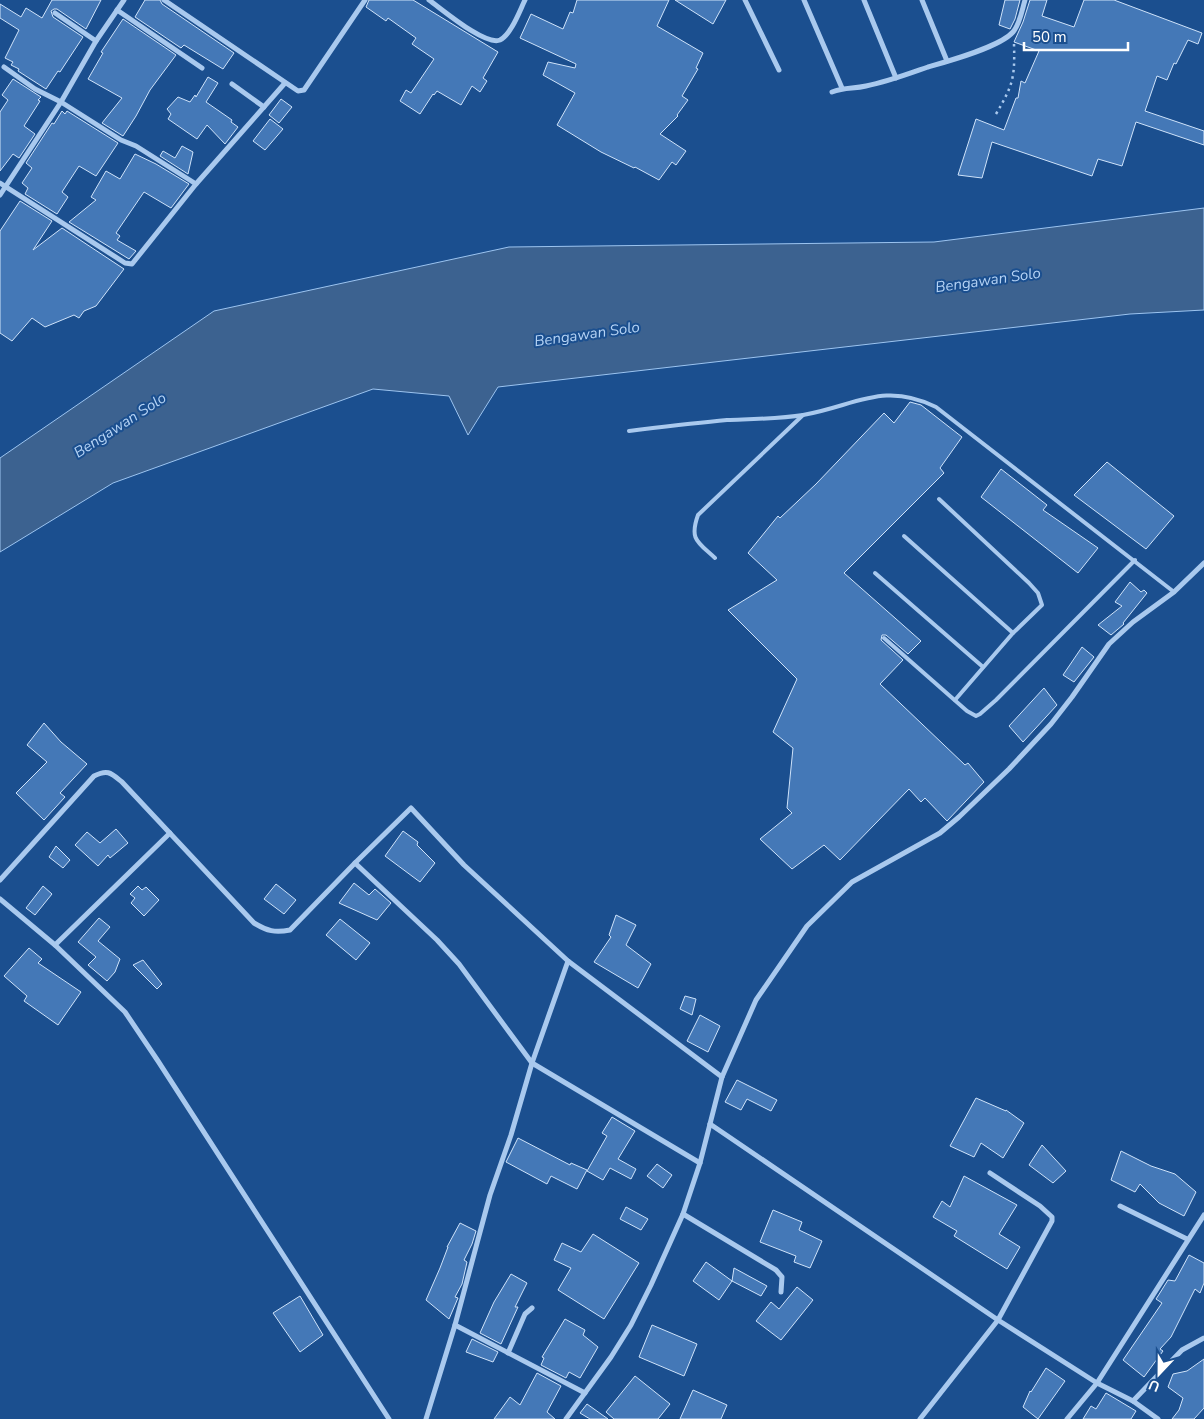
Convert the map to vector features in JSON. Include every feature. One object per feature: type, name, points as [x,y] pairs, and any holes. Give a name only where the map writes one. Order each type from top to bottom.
[{"type":"street","points":[[0,195],[61,102],[96,42],[124,0]]},
{"type":"street","points":[[164,0],[285,84],[298,91],[304,90],[365,0]]},
{"type":"street","points":[[430,0],[477,34],[491,40],[500,40],[506,36],[526,0]]},
{"type":"street","points":[[745,0],[779,70]]},
{"type":"street","points":[[804,0],[842,88]]},
{"type":"street","points":[[864,0],[896,78]]},
{"type":"street","points":[[922,0],[947,61]]},
{"type":"street","points":[[832,92],[842,88],[865,87],[964,57],[1003,39],[1013,32],[1018,25],[1026,0]]},
{"type":"street","points":[[117,10],[202,68]]},
{"type":"street","points":[[55,13],[96,42]]},
{"type":"street","points":[[4,67],[35,89],[61,102],[120,140],[136,146],[196,184]]},
{"type":"street","points":[[232,84],[264,107]]},
{"type":"street","points":[[0,183],[128,264],[134,262],[196,184],[285,84]]},
{"type":"street","points":[[566,1419],[611,1357],[631,1325],[663,1260],[683,1214],[700,1163],[722,1078],[756,1000],[807,926],[852,882],[940,833],[960,817],[1009,769],[1050,724],[1072,697],[1109,644],[1133,622],[1174,592],[1204,563]]},
{"type":"street","points":[[0,880],[94,776],[104,772],[111,773],[122,782],[254,923],[268,931],[279,932],[290,930],[355,863],[410,809],[413,809],[464,865],[568,961],[722,1078]]},
{"type":"street","points":[[55,945],[170,834]]},
{"type":"street","points":[[355,863],[437,940],[459,964],[532,1063],[700,1163]]},
{"type":"street","points":[[0,899],[55,945],[124,1012],[158,1061],[389,1419]]},
{"type":"street","points":[[426,1419],[455,1325],[490,1195],[511,1135],[532,1063],[568,961]]},
{"type":"street","points":[[710,1124],[998,1320],[1097,1383],[1133,1401],[1158,1419]]},
{"type":"street","points":[[920,1419],[998,1320],[1048,1230],[1052,1217],[1040,1206],[990,1173]]},
{"type":"street","points":[[1120,1206],[1188,1239]]},
{"type":"street","points":[[683,1214],[776,1270],[782,1277],[781,1292]]},
{"type":"street","points":[[1067,1419],[1097,1383],[1204,1215]]},
{"type":"street","points":[[508,1353],[525,1314],[532,1308]]},
{"type":"street","points":[[455,1325],[585,1392]]},
{"type":"street","points":[[1133,1401],[1182,1350],[1204,1338]]},
{"type":"lane","points":[[629,431],[706,422],[803,415],[881,395],[899,395],[920,399],[936,407],[1174,592]]},
{"type":"lane","points":[[715,558],[696,539],[693,529],[698,515],[803,415]]},
{"type":"lane","points":[[939,499],[1038,593],[1042,604],[982,667],[955,700]]},
{"type":"lane","points":[[904,536],[1013,633]]},
{"type":"lane","points":[[884,638],[971,714],[976,716],[1135,560]]},
{"type":"lane","points":[[875,573],[982,667]]},
{"type":"path","points":[[996,114],[1008,94],[1015,70],[1013,32]]},
{"type":"water","name":"Bengawan Solo","points":[[1204,208],[1204,310],[1130,314],[498,387],[468,435],[449,396],[373,389],[113,483],[0,552],[0,458],[214,311],[509,247],[934,242]]},
{"type":"building","points":[[52,0],[101,0],[86,29],[57,9],[51,11],[53,17],[83,37],[60,72],[58,71],[46,89],[18,71],[19,69],[11,65],[13,62],[5,58],[19,30],[0,18],[0,4],[21,17],[26,8],[42,18]]},
{"type":"building","points":[[145,0],[160,0],[162,4],[234,53],[223,69],[184,45],[181,48],[135,17]]},
{"type":"building","points":[[369,0],[413,0],[498,52],[483,78],[487,81],[480,92],[472,86],[461,105],[437,91],[420,114],[400,101],[406,90],[411,93],[434,59],[412,44],[416,38],[388,18],[386,21],[366,7]]},
{"type":"building","points":[[577,0],[669,0],[657,26],[703,53],[696,68],[698,69],[682,96],[688,100],[678,116],[660,134],[686,151],[676,165],[672,162],[659,180],[601,152],[557,125],[575,93],[543,75],[548,62],[575,68],[576,64],[520,38],[531,14],[563,29],[570,12],[573,13]]},
{"type":"building","points":[[675,0],[726,0],[713,24]]},
{"type":"building","points":[[1005,0],[1020,0],[1010,29],[999,25]]},
{"type":"building","points":[[1030,0],[1047,0],[1042,16],[1074,27],[1084,0],[1114,0],[1202,33],[1198,44],[1188,40],[1176,64],[1174,63],[1167,80],[1157,76],[1145,111],[1204,131],[1204,145],[1136,122],[1122,166],[1098,159],[1092,176],[992,142],[982,178],[958,175],[976,119],[1004,130],[1016,98],[1018,98],[1021,81],[1025,83],[1039,51],[1014,42]]},
{"type":"building","points":[[123,19],[176,55],[150,90],[123,136],[102,123],[122,98],[88,79],[103,53],[101,52]]},
{"type":"building","points":[[208,77],[218,83],[206,102],[232,120],[231,122],[238,127],[225,144],[207,125],[197,139],[168,119],[171,114],[167,109],[178,97],[190,102],[195,95],[196,97]]},
{"type":"building","points":[[13,79],[41,97],[24,126],[35,134],[19,158],[13,154],[0,171],[0,112],[8,100],[2,95]]},
{"type":"building","points":[[281,99],[292,107],[279,123],[269,115]]},
{"type":"building","points":[[62,111],[65,114],[67,111],[118,143],[96,176],[79,166],[62,192],[68,197],[57,214],[25,194],[28,188],[22,183],[32,168],[26,163]]},
{"type":"building","points":[[270,119],[283,129],[265,150],[253,141]]},
{"type":"building","points":[[182,146],[193,152],[188,174],[160,156],[163,151],[175,158]]},
{"type":"building","points":[[135,154],[189,184],[171,208],[144,192],[116,233],[120,236],[117,240],[136,251],[129,259],[69,222],[96,200],[91,197],[106,171],[120,179]]},
{"type":"building","points":[[20,201],[52,221],[33,250],[62,228],[124,269],[96,306],[84,311],[79,318],[74,315],[45,327],[32,318],[12,341],[0,333],[0,231]]},
{"type":"building","points":[[910,402],[921,405],[962,437],[940,468],[944,473],[844,573],[921,641],[908,654],[886,635],[882,635],[881,640],[903,660],[880,684],[965,765],[968,763],[984,782],[947,821],[925,798],[921,802],[909,789],[840,860],[824,845],[792,869],[760,839],[792,813],[787,808],[793,748],[773,732],[797,679],[728,610],[777,580],[748,553],[778,516],[780,518],[816,484],[884,413],[894,423]]},
{"type":"building","points":[[1107,462],[1174,516],[1146,549],[1074,495]]},
{"type":"building","points":[[1001,469],[1047,505],[1043,510],[1098,548],[1078,573],[981,497]]},
{"type":"building","points":[[1130,582],[1141,592],[1144,590],[1147,593],[1124,624],[1111,635],[1098,625],[1122,606],[1115,602]]},
{"type":"building","points":[[1082,647],[1094,657],[1074,682],[1063,675]]},
{"type":"building","points":[[1044,688],[1057,705],[1023,742],[1009,726]]},
{"type":"building","points":[[44,723],[61,742],[87,764],[60,793],[65,797],[44,820],[16,793],[47,762],[27,745]]},
{"type":"building","points":[[116,829],[128,843],[110,858],[108,855],[98,866],[75,845],[87,832],[100,843]]},
{"type":"building","points":[[403,831],[418,842],[417,845],[435,863],[420,882],[385,856]]},
{"type":"building","points":[[56,846],[70,860],[63,868],[49,857]]},
{"type":"building","points":[[354,883],[369,895],[375,889],[391,903],[377,920],[339,903]]},
{"type":"building","points":[[276,884],[296,900],[284,914],[264,899]]},
{"type":"building","points":[[43,886],[52,894],[35,915],[26,908]]},
{"type":"building","points":[[138,886],[142,890],[146,887],[159,900],[144,916],[131,903],[135,898],[130,894]]},
{"type":"building","points":[[616,915],[636,925],[626,945],[651,964],[638,988],[594,962],[611,937],[609,935]]},
{"type":"building","points":[[99,918],[110,927],[98,941],[120,959],[115,972],[107,981],[88,965],[96,957],[78,942]]},
{"type":"building","points":[[340,919],[370,943],[356,960],[326,935]]},
{"type":"building","points":[[29,948],[42,959],[38,963],[81,992],[58,1025],[24,1001],[27,996],[4,976]]},
{"type":"building","points":[[143,960],[162,984],[157,989],[133,965]]},
{"type":"building","points":[[685,996],[696,999],[692,1015],[680,1009]]},
{"type":"building","points":[[700,1015],[720,1026],[708,1052],[687,1041]]},
{"type":"building","points":[[737,1080],[777,1100],[771,1111],[747,1099],[741,1110],[725,1102]]},
{"type":"building","points":[[976,1098],[1006,1110],[1024,1123],[1003,1158],[981,1143],[974,1157],[950,1146]]},
{"type":"building","points":[[612,1117],[635,1131],[618,1159],[636,1169],[631,1179],[610,1168],[603,1180],[587,1171],[607,1136],[602,1133]]},
{"type":"building","points":[[518,1138],[570,1165],[571,1163],[587,1170],[577,1189],[551,1176],[547,1184],[506,1162]]},
{"type":"building","points":[[1042,1145],[1066,1171],[1053,1183],[1029,1165]]},
{"type":"building","points":[[1121,1151],[1151,1166],[1175,1174],[1196,1192],[1184,1216],[1159,1203],[1140,1184],[1135,1192],[1111,1180]]},
{"type":"building","points":[[657,1164],[672,1175],[663,1188],[647,1176]]},
{"type":"building","points":[[964,1176],[1017,1205],[999,1234],[1020,1247],[1007,1269],[954,1236],[957,1231],[933,1217],[942,1201],[950,1207]]},
{"type":"building","points":[[626,1207],[648,1219],[641,1230],[620,1219]]},
{"type":"building","points":[[773,1210],[802,1222],[799,1230],[822,1241],[810,1268],[794,1262],[796,1256],[760,1242]]},
{"type":"building","points":[[460,1223],[476,1231],[464,1260],[467,1262],[462,1284],[455,1297],[458,1298],[449,1319],[426,1300],[447,1247]]},
{"type":"building","points":[[593,1234],[639,1263],[604,1319],[558,1290],[571,1268],[554,1260],[562,1243],[581,1252]]},
{"type":"building","points":[[1189,1255],[1204,1263],[1204,1283],[1200,1293],[1195,1289],[1171,1337],[1160,1349],[1163,1351],[1144,1377],[1123,1360],[1162,1303],[1156,1299],[1168,1280],[1175,1281]]},
{"type":"building","points":[[706,1262],[732,1281],[719,1300],[693,1281]]},
{"type":"building","points":[[734,1268],[767,1286],[761,1296],[732,1281]]},
{"type":"building","points":[[511,1274],[527,1283],[515,1307],[518,1307],[501,1344],[480,1333],[494,1302]]},
{"type":"building","points":[[797,1287],[813,1300],[781,1340],[756,1321],[771,1302],[779,1309]]},
{"type":"building","points":[[300,1296],[323,1335],[300,1352],[273,1313]]},
{"type":"building","points":[[565,1319],[585,1330],[583,1335],[598,1347],[580,1378],[569,1372],[566,1378],[541,1365],[544,1358],[542,1357]]},
{"type":"building","points":[[652,1325],[697,1344],[684,1376],[639,1357]]},
{"type":"building","points":[[472,1339],[498,1352],[493,1362],[466,1352]]},
{"type":"building","points":[[1204,1359],[1204,1408],[1194,1419],[1172,1419],[1179,1410],[1183,1398],[1168,1387],[1173,1374],[1187,1371]]},
{"type":"building","points":[[1046,1368],[1065,1381],[1038,1419],[1023,1407],[1030,1391]]},
{"type":"building","points":[[537,1373],[561,1386],[547,1412],[555,1419],[494,1419],[510,1397],[520,1405]]},
{"type":"building","points":[[635,1376],[670,1404],[658,1419],[614,1419],[606,1412]]},
{"type":"building","points":[[693,1390],[727,1405],[721,1419],[680,1419]]},
{"type":"building","points":[[1106,1393],[1136,1411],[1131,1419],[1083,1419],[1091,1406],[1096,1409]]},
{"type":"building","points":[[587,1404],[608,1419],[590,1419],[580,1413]]}]
